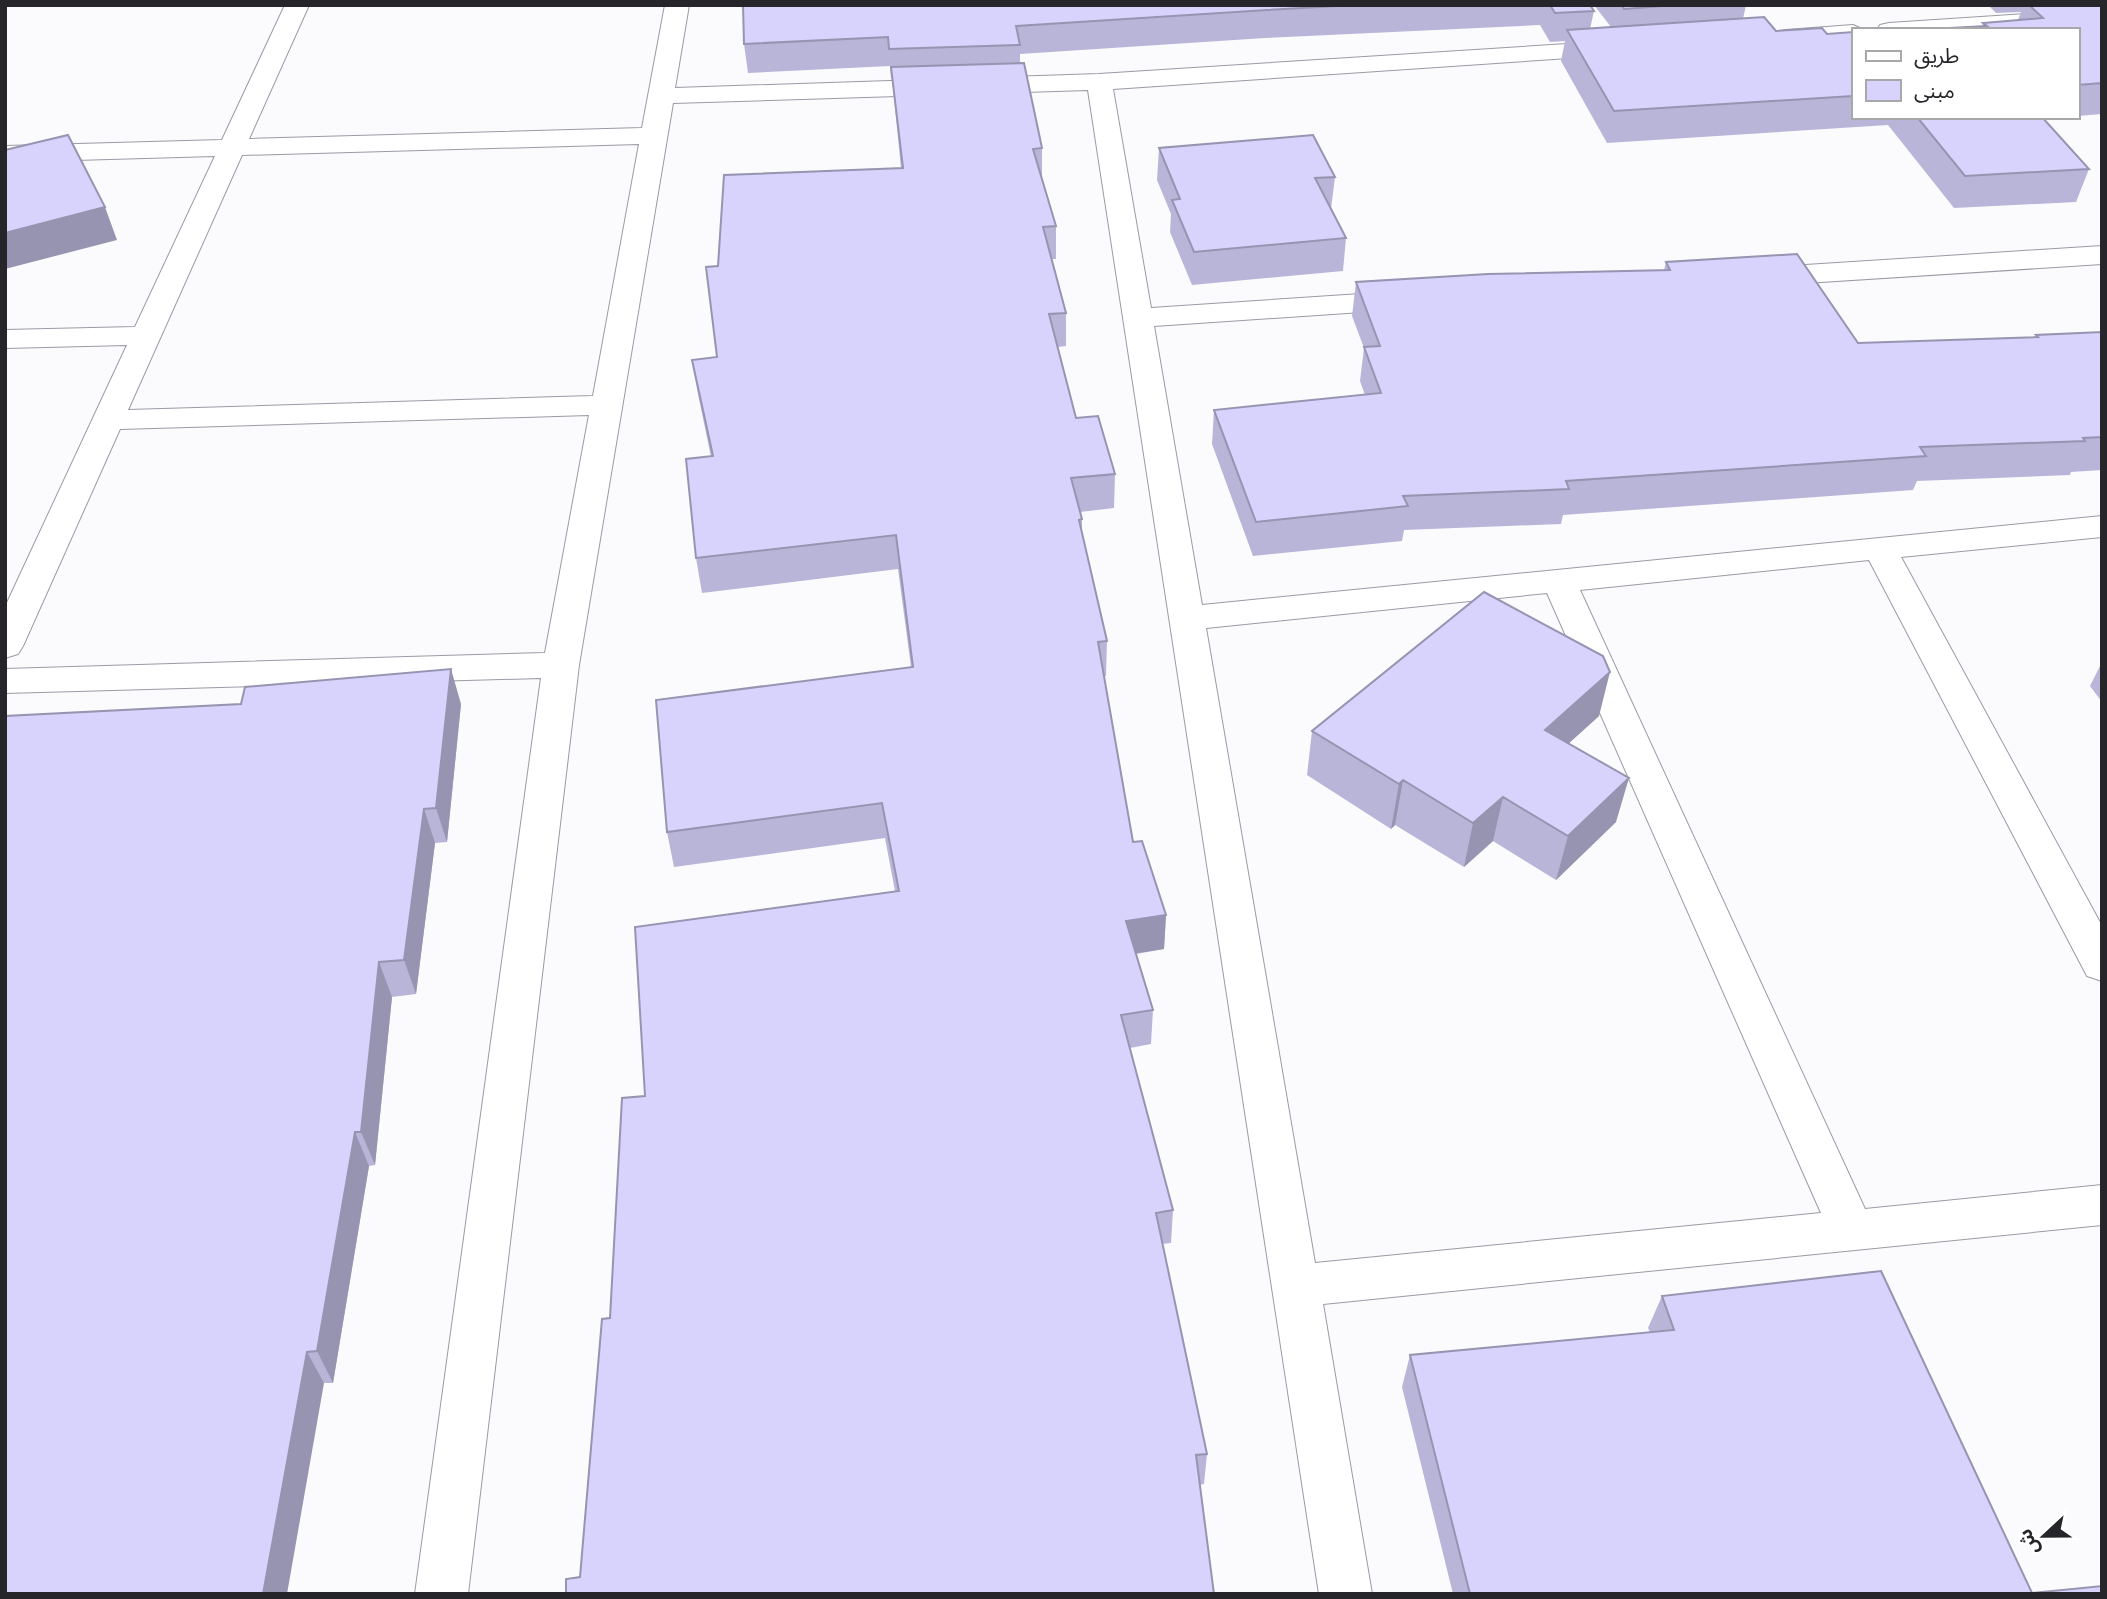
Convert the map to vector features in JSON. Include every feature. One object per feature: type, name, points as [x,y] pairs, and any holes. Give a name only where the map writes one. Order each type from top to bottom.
[{"type":"street","points":[[5,646],[298,5]]},
{"type":"street","points":[[441,1594],[561,665],[677,5]]},
{"type":"street","points":[[1919,28],[2102,16]]},
{"type":"street","points":[[1595,27],[1610,48]]},
{"type":"street","points":[[1759,38],[1852,32]]},
{"type":"street","points":[[662,96],[1099,82],[1637,47]]},
{"type":"street","points":[[1099,82],[1346,1594]]},
{"type":"street","points":[[5,154],[655,136]]},
{"type":"street","points":[[1729,279],[2102,255]]},
{"type":"street","points":[[1136,318],[1440,298]]},
{"type":"street","points":[[5,339],[147,336]]},
{"type":"street","points":[[108,420],[607,405]]},
{"type":"street","points":[[1186,618],[2102,526]]},
{"type":"street","points":[[1880,549],[2102,965]]},
{"type":"street","points":[[1559,581],[1852,1230]]},
{"type":"street","points":[[5,681],[561,665]]},
{"type":"street","points":[[1296,1286],[2102,1205]]},
{"type":"building","points":[[743,5],[1356,5],[1016,26],[1020,45],[889,49],[888,37],[744,44]]},
{"type":"building","points":[[1550,5],[1590,5],[1594,11],[1555,13]]},
{"type":"building","points":[[1622,5],[1676,5],[1624,9]]},
{"type":"building","points":[[2029,5],[2102,5],[2102,83],[2079,85],[2079,28],[1949,28],[1987,26],[1983,23],[2043,18]]},
{"type":"building","points":[[1764,17],[1776,31],[1822,28],[1827,34],[1852,32],[1852,96],[1614,111],[1567,30]]},
{"type":"building","points":[[1024,63],[1042,148],[1033,149],[1056,226],[1043,227],[1066,313],[1049,314],[1076,418],[1098,416],[1115,474],[1071,478],[1107,641],[1098,642],[1133,842],[1142,841],[1166,915],[1126,921],[1153,1010],[1121,1015],[1173,1210],[1156,1213],[1207,1454],[1196,1455],[1214,1594],[566,1594],[566,1579],[580,1577],[602,1319],[610,1318],[622,1098],[645,1096],[635,927],[899,891],[882,803],[667,832],[656,700],[913,667],[896,535],[696,558],[686,459],[713,456],[692,360],[717,357],[706,267],[718,266],[724,175],[903,168],[891,67]]},
{"type":"building","points":[[1919,119],[2044,119],[2089,169],[1965,176]]},
{"type":"building","points":[[68,135],[105,207],[5,233],[5,150]]},
{"type":"building","points":[[1313,135],[1335,177],[1315,178],[1346,238],[1194,252],[1172,200],[1180,199],[1159,148]]},
{"type":"building","points":[[1797,254],[1858,343],[2038,337],[2036,335],[2102,332],[2102,437],[2083,438],[2085,441],[1920,447],[1926,456],[1566,481],[1569,489],[1403,496],[1408,506],[1256,522],[1214,410],[1381,393],[1364,347],[1380,346],[1356,282],[1488,274],[1670,270],[1666,262]]},
{"type":"building","points":[[1484,592],[1603,656],[1610,672],[1545,730],[1629,778],[1568,836],[1503,797],[1473,823],[1403,780],[1399,784],[1312,731]]},
{"type":"building","points":[[451,669],[436,808],[424,809],[404,960],[379,962],[361,1132],[355,1132],[317,1351],[307,1352],[263,1594],[5,1594],[5,716],[241,704],[245,687]]},
{"type":"building","points":[[1881,1271],[2032,1593],[2102,1586],[2102,1594],[1470,1594],[1410,1355],[1674,1330],[1662,1296]]}]
